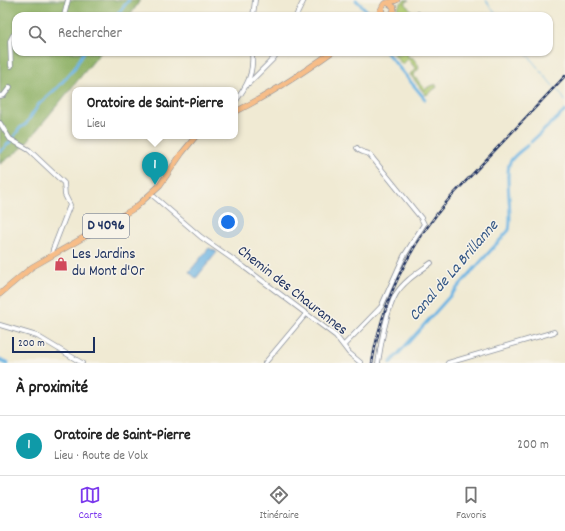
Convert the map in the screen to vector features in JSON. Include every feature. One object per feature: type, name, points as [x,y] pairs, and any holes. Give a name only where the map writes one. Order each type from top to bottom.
[{"type":"main road","points":[[388,12],[383,5],[398,0]]},
{"type":"main road","points":[[391,12],[402,0]]},
{"type":"main road","points":[[388,3],[392,5],[390,12]]},
{"type":"main road","points":[[238,110],[262,98],[326,56]]},
{"type":"main road","name":"D 4096","points":[[0,294],[26,271],[135,208],[151,194],[194,139]]},
{"type":"street","points":[[65,12],[68,0]]},
{"type":"street","points":[[254,12],[255,0]]},
{"type":"street","points":[[298,12],[304,0]]},
{"type":"street","points":[[11,66],[10,39],[12,35]]},
{"type":"street","points":[[248,83],[252,67],[252,56]]},
{"type":"street","points":[[238,98],[248,83],[275,56]]},
{"type":"street","points":[[0,96],[4,95],[10,86]]},
{"type":"street","points":[[0,123],[11,139],[28,150],[64,183],[65,195],[70,206],[52,255]]},
{"type":"street","points":[[344,345],[381,307],[404,256],[424,224],[421,218],[370,155],[368,153],[360,152],[357,148]]},
{"type":"street","name":"Chemin des Chaurannes","points":[[151,194],[201,237],[244,267],[338,338],[350,354],[361,363]]},
{"type":"street","points":[[378,363],[387,320],[396,296],[409,281],[431,263]]},
{"type":"street","points":[[265,363],[306,314]]},
{"type":"street","points":[[0,325],[37,336],[82,363]]},
{"type":"street","points":[[448,363],[554,332]]},
{"type":"green space","points":[[0,0],[140,0],[132,12],[12,12],[12,56],[98,56],[22,148],[0,164]]},
{"type":"green space","points":[[405,0],[409,0],[405,3],[412,12],[397,12],[398,7]]},
{"type":"green space","points":[[395,56],[412,57],[419,66],[419,69],[415,72],[414,76],[425,89],[435,84],[437,87],[426,95],[410,74],[416,69],[408,59],[402,64]]},
{"type":"water","points":[[209,248],[217,252],[196,278],[189,272]]},
{"type":"waterway","points":[[119,12],[129,0]]},
{"type":"waterway","points":[[356,0],[368,12]]},
{"type":"waterway","points":[[486,0],[494,12]]},
{"type":"waterway","points":[[0,152],[10,142],[20,128],[26,124],[39,104],[57,88],[74,69],[82,56]]},
{"type":"waterway","points":[[389,56],[425,99]]},
{"type":"waterway","points":[[528,56],[553,86]]},
{"type":"waterway","points":[[556,88],[565,101]]},
{"type":"waterway","name":"Canal de La Brillanne","points":[[531,142],[565,111]]},
{"type":"waterway","name":"Canal de La Brillanne","points":[[390,363],[509,230],[510,214],[508,168],[514,157],[528,145]]},
{"type":"waterway","points":[[0,360],[7,363]]},
{"type":"railway","points":[[372,363],[377,340],[390,297],[410,255],[422,236],[449,199],[565,76]]},
{"type":"place","name":"Oratoire de Saint-Pierre","points":[[155,185]]},
{"type":"place","name":"Les Jardins du Mont d'Or","points":[[61,264]]}]
